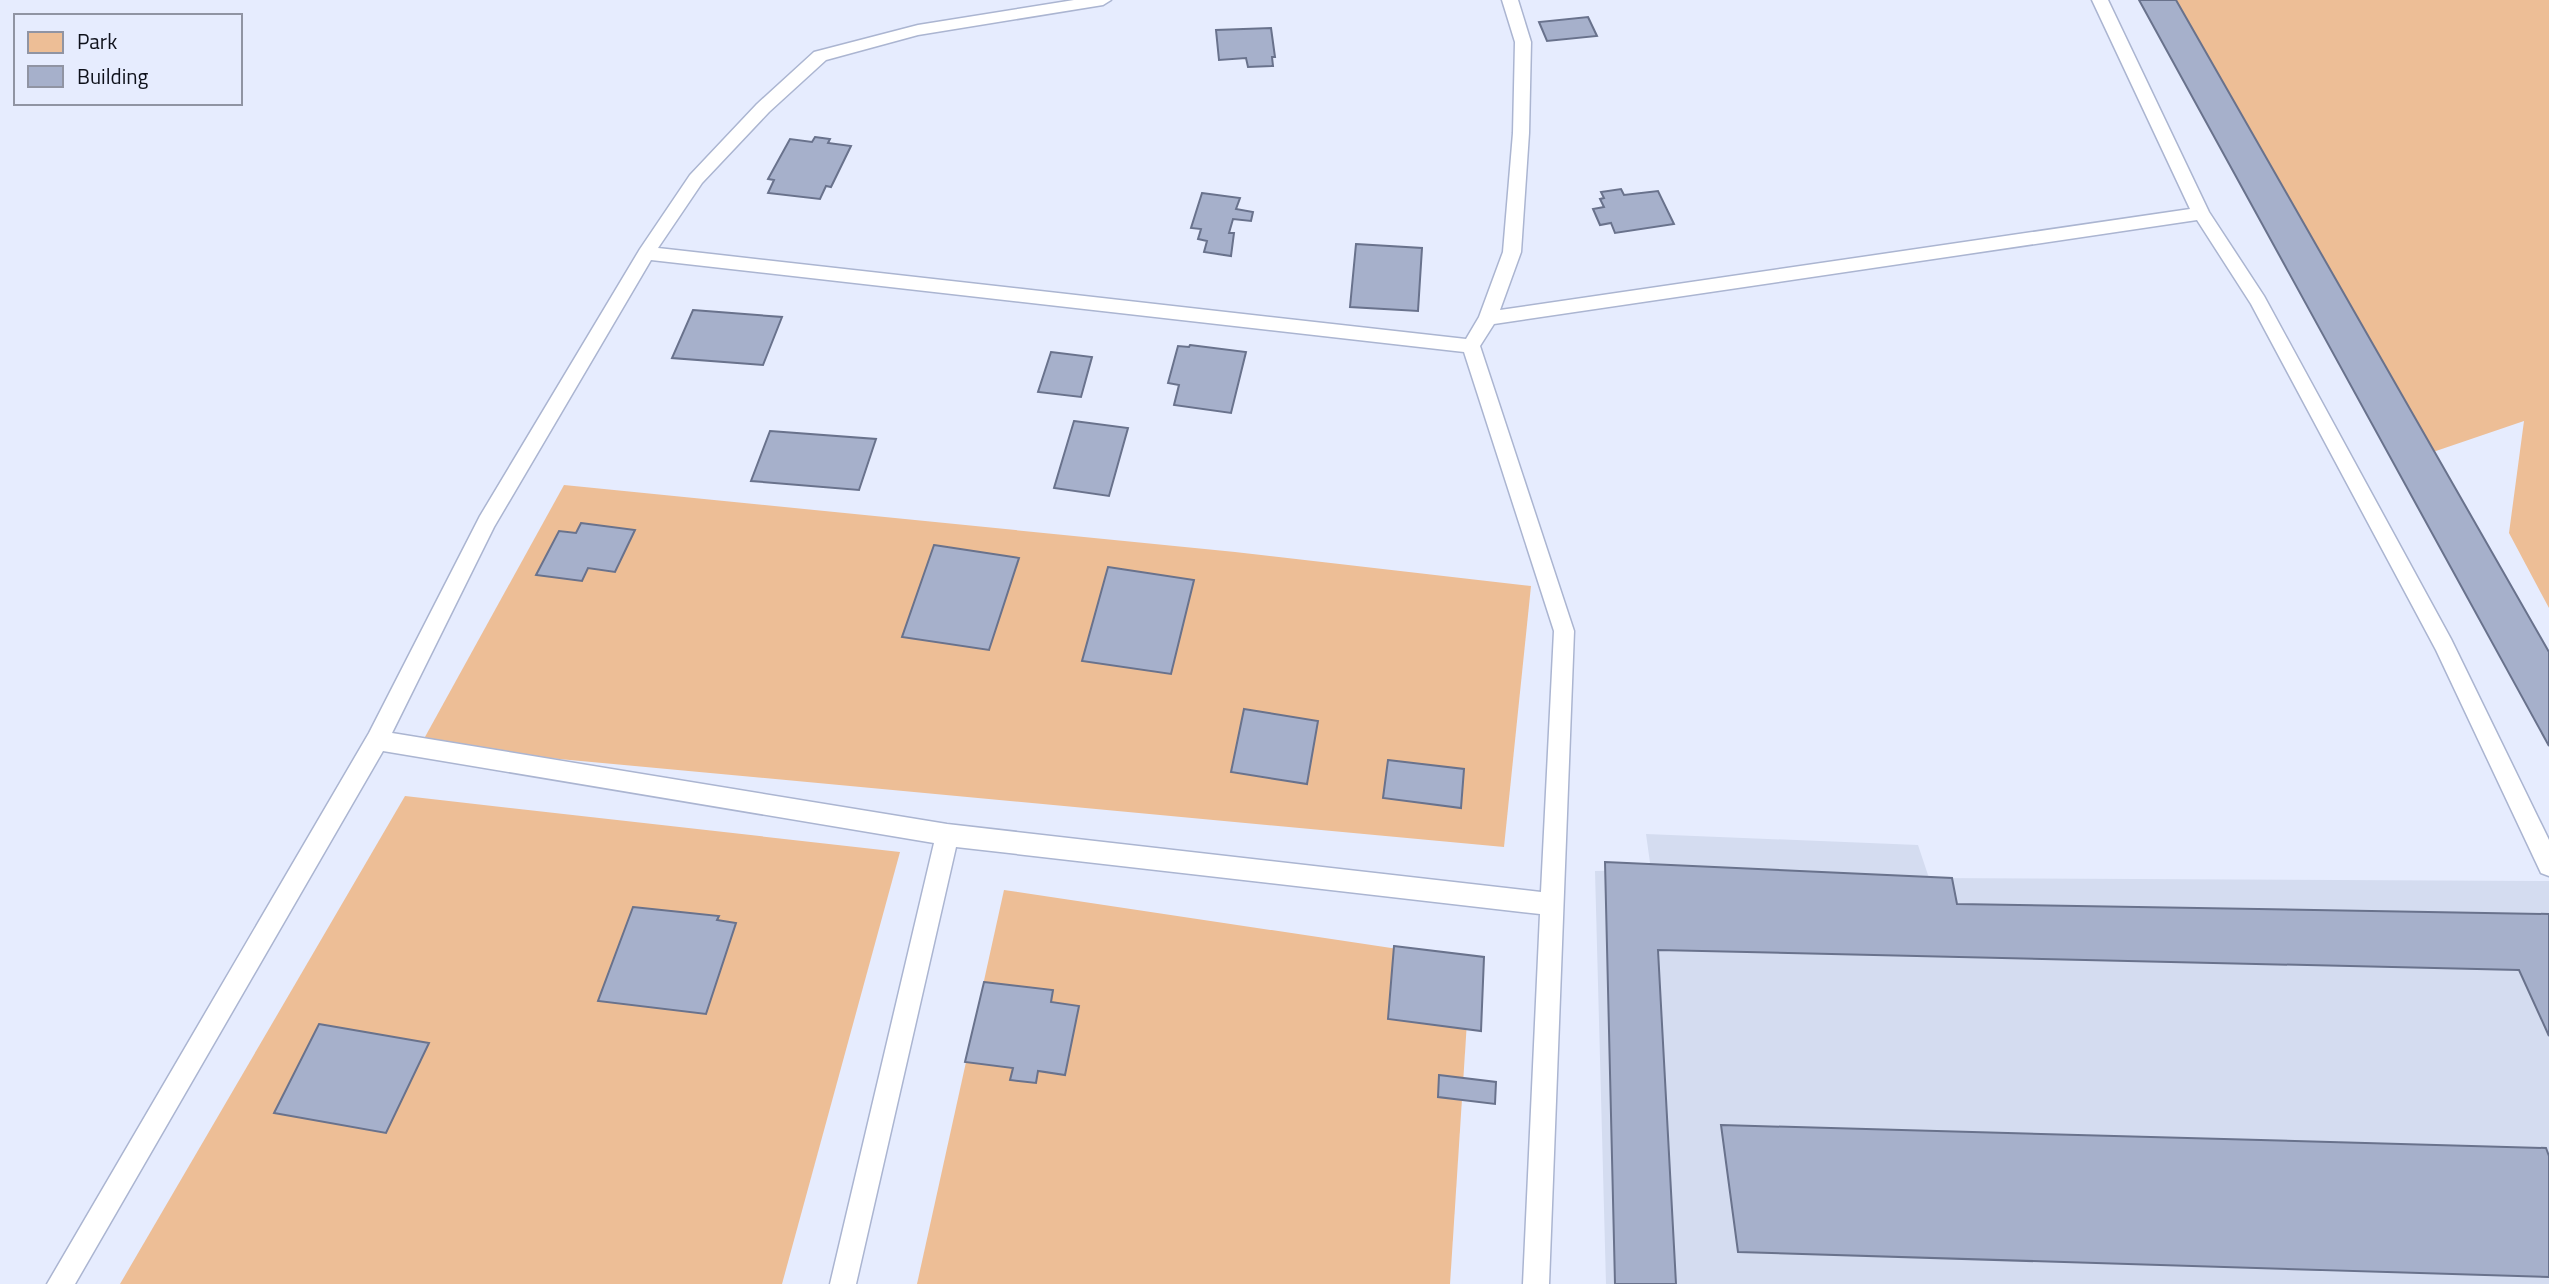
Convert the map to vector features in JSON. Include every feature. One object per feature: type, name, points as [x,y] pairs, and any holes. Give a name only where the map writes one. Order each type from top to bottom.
[{"type":"lane","points":[[60,1284],[377,740],[487,522],[646,253],[696,179],[762,108],[820,56],[918,30],[1102,0]]},
{"type":"lane","points":[[1510,0],[1523,41],[1521,134],[1512,252],[1488,318],[1471,346],[1564,631],[1536,1284]]},
{"type":"lane","points":[[2101,0],[2202,213],[2258,301],[2444,645],[2549,864]]},
{"type":"lane","points":[[1488,318],[2202,213]]},
{"type":"lane","points":[[646,253],[1471,346]]},
{"type":"lane","points":[[377,740],[947,835],[1552,904]]},
{"type":"lane","points":[[843,1284],[947,835]]},
{"type":"shaded area","points":[[1646,834],[1918,845],[1929,878],[2549,881],[2549,1284],[1606,1284],[1595,871],[1651,870]]},
{"type":"green space","points":[[2172,0],[2549,0],[2549,608],[2509,533],[2524,421],[2433,452]]},
{"type":"green space","points":[[564,485],[1235,552],[1531,586],[1504,847],[420,746]]},
{"type":"green space","points":[[405,796],[900,852],[782,1284],[120,1284]]},
{"type":"green space","points":[[1004,890],[1471,960],[1450,1284],[917,1284]]},
{"type":"building","points":[[2139,0],[2176,0],[2549,652],[2549,746]]},
{"type":"building","points":[[1588,17],[1597,36],[1547,41],[1539,22]]},
{"type":"building","points":[[1271,28],[1275,57],[1272,57],[1273,66],[1248,67],[1246,58],[1219,60],[1216,30]]},
{"type":"building","points":[[815,137],[830,139],[828,143],[851,146],[831,187],[826,186],[820,199],[768,193],[774,180],[768,179],[790,139],[812,142]]},
{"type":"building","points":[[1621,189],[1624,195],[1658,191],[1674,224],[1615,233],[1611,223],[1600,225],[1593,209],[1604,207],[1600,199],[1604,198],[1601,192]]},
{"type":"building","points":[[1202,193],[1240,198],[1236,209],[1253,212],[1251,221],[1233,219],[1229,233],[1234,233],[1231,256],[1204,252],[1207,241],[1198,239],[1201,229],[1191,228]]},
{"type":"building","points":[[1356,244],[1422,248],[1418,311],[1350,307]]},
{"type":"building","points":[[693,310],[782,317],[763,365],[672,358]]},
{"type":"building","points":[[1178,346],[1246,352],[1231,413],[1174,405],[1179,385],[1168,383]]},
{"type":"building","points":[[1051,352],[1092,357],[1081,397],[1038,392]]},
{"type":"building","points":[[1074,421],[1128,428],[1109,496],[1054,488]]},
{"type":"building","points":[[770,431],[876,439],[859,490],[751,481]]},
{"type":"building","points":[[581,523],[635,530],[615,572],[588,568],[582,581],[536,575],[559,531],[576,533]]},
{"type":"building","points":[[934,545],[1019,558],[989,650],[902,637]]},
{"type":"building","points":[[1108,567],[1194,580],[1171,674],[1082,661]]},
{"type":"building","points":[[1244,709],[1318,721],[1307,784],[1231,772]]},
{"type":"building","points":[[1388,760],[1464,769],[1461,808],[1383,798]]},
{"type":"building","points":[[1605,862],[1952,878],[1957,904],[2549,914],[2549,1036],[2519,970],[1658,950],[1676,1284],[1615,1284]]},
{"type":"building","points":[[633,907],[719,916],[717,920],[736,923],[706,1014],[598,1001]]},
{"type":"building","points":[[1394,946],[1484,957],[1481,1031],[1388,1019]]},
{"type":"building","points":[[984,982],[1053,990],[1051,1002],[1079,1006],[1065,1075],[1038,1071],[1036,1083],[1010,1080],[1013,1068],[965,1062]]},
{"type":"building","points":[[319,1024],[429,1043],[386,1133],[274,1113]]},
{"type":"building","points":[[1439,1075],[1496,1082],[1495,1104],[1438,1097]]},
{"type":"building","points":[[1721,1125],[2546,1148],[2549,1156],[2549,1277],[1738,1252]]}]
